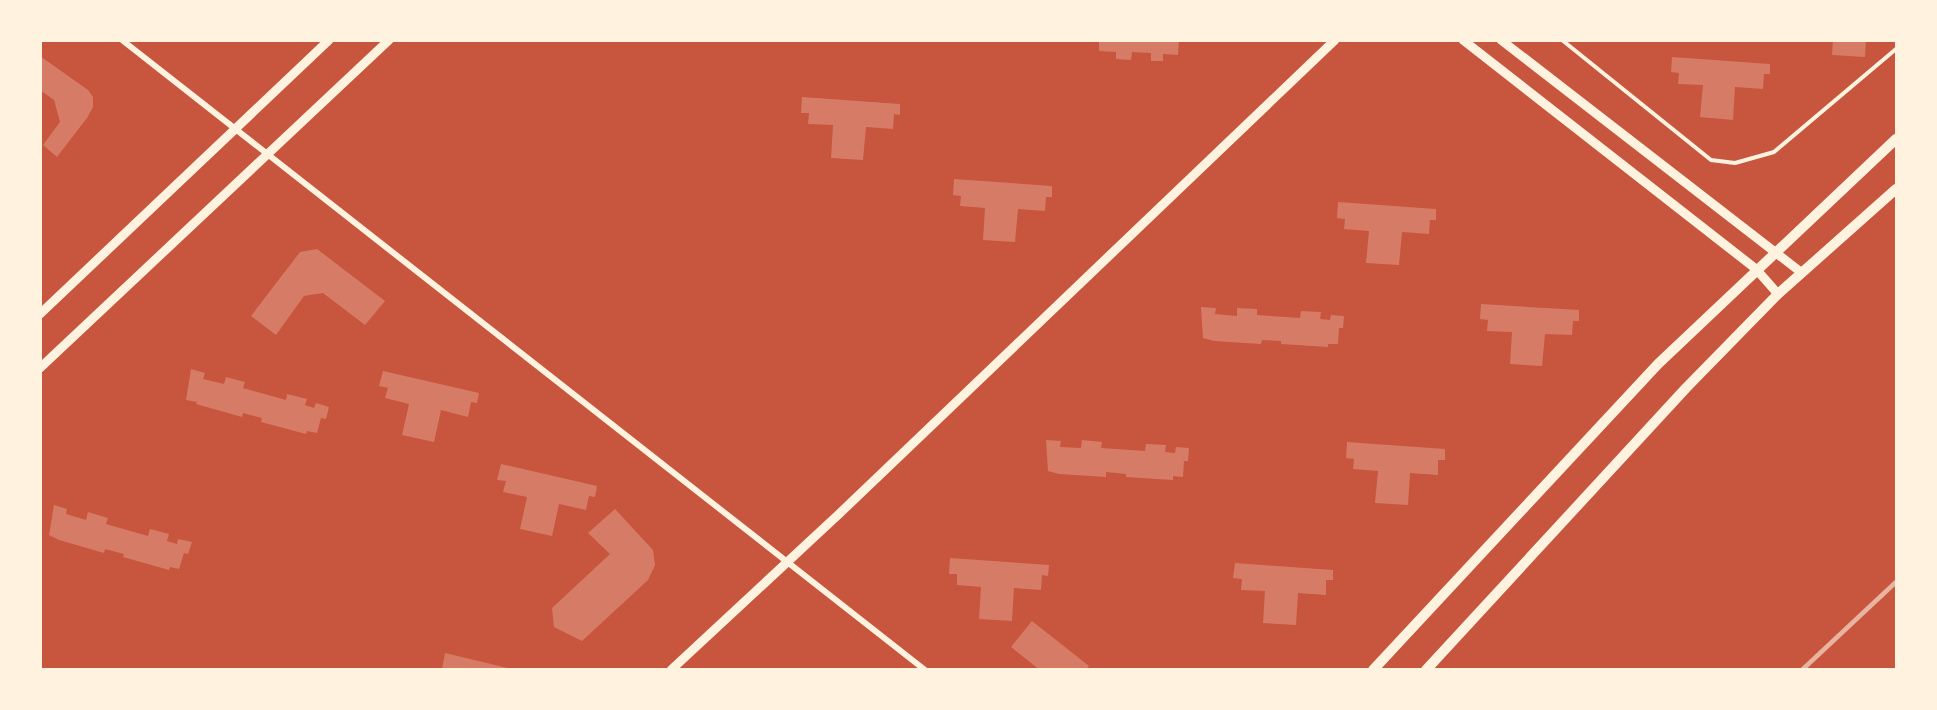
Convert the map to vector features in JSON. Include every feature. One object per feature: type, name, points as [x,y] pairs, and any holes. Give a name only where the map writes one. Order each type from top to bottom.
[{"type":"main road","points":[[1373,669],[1658,364],[1896,139]]},
{"type":"main road","points":[[1426,669],[1686,388],[1778,294],[1896,189]]},
{"type":"street","points":[[122,40],[925,669]]},
{"type":"street","points":[[40,314],[329,40]]},
{"type":"street","points":[[40,368],[389,40]]},
{"type":"street","points":[[671,669],[787,562],[1335,40]]},
{"type":"street","points":[[1463,40],[1756,269],[1778,294]]},
{"type":"street","points":[[1501,40],[1802,273]]},
{"type":"lane","points":[[1562,40],[1711,160],[1735,163],[1774,152],[1896,49]]},
{"type":"building","points":[[1099,40],[1179,40],[1178,55],[1163,54],[1163,61],[1151,61],[1151,53],[1132,52],[1131,60],[1116,59],[1116,52],[1099,51]]},
{"type":"building","points":[[1833,40],[1866,40],[1865,57],[1832,55]]},
{"type":"building","points":[[40,56],[88,90],[93,97],[93,107],[87,118],[57,157],[43,145],[60,122],[54,100],[40,90]]},
{"type":"building","points":[[1672,57],[1770,64],[1770,74],[1764,74],[1763,89],[1735,87],[1733,120],[1700,117],[1703,85],[1678,84],[1679,73],[1671,72]]},
{"type":"building","points":[[802,97],[900,104],[900,115],[894,114],[893,129],[866,127],[863,160],[831,158],[833,125],[808,124],[809,113],[801,113]]},
{"type":"building","points":[[954,179],[1052,186],[1052,197],[1046,197],[1045,211],[1018,209],[1015,242],[983,240],[985,208],[960,206],[961,196],[953,195]]},
{"type":"building","points":[[1338,202],[1436,209],[1436,220],[1430,220],[1429,234],[1402,232],[1399,265],[1366,263],[1369,231],[1344,229],[1345,219],[1337,218]]},
{"type":"building","points":[[317,249],[385,301],[365,325],[323,293],[304,296],[276,335],[251,316],[300,252]]},
{"type":"building","points":[[1481,304],[1579,310],[1579,321],[1573,321],[1572,335],[1545,334],[1542,366],[1510,364],[1512,332],[1487,331],[1488,320],[1480,319]]},
{"type":"building","points":[[1201,307],[1216,308],[1215,314],[1237,316],[1237,308],[1257,309],[1257,315],[1300,318],[1301,311],[1321,312],[1320,319],[1330,320],[1331,315],[1344,316],[1343,328],[1339,328],[1338,344],[1328,344],[1328,347],[1281,344],[1281,341],[1262,340],[1261,344],[1214,341],[1203,338]]},
{"type":"building","points":[[191,369],[205,373],[203,379],[224,384],[226,377],[245,382],[243,388],[286,400],[287,394],[307,399],[305,405],[314,408],[316,403],[329,407],[326,419],[321,418],[317,433],[307,431],[306,434],[261,422],[262,418],[243,413],[242,417],[196,404],[197,402],[186,400]]},
{"type":"building","points":[[383,371],[479,393],[477,403],[471,402],[468,417],[441,410],[434,442],[402,435],[409,404],[385,398],[388,388],[379,386]]},
{"type":"building","points":[[1046,440],[1061,441],[1060,447],[1081,448],[1082,440],[1102,442],[1101,448],[1145,451],[1146,444],[1166,445],[1165,452],[1175,453],[1176,447],[1189,448],[1188,461],[1184,461],[1183,477],[1173,476],[1173,480],[1126,477],[1126,474],[1106,472],[1106,477],[1059,474],[1048,471]]},
{"type":"building","points":[[1347,442],[1445,449],[1445,460],[1438,460],[1438,475],[1410,473],[1408,505],[1375,503],[1378,471],[1353,469],[1354,459],[1346,458]]},
{"type":"building","points":[[501,464],[597,486],[595,497],[589,496],[586,510],[559,504],[552,536],[520,529],[527,497],[503,492],[506,481],[497,480]]},
{"type":"building","points":[[54,505],[67,509],[66,514],[86,520],[88,512],[108,518],[106,524],[148,536],[150,529],[169,534],[167,541],[177,544],[178,539],[192,542],[188,554],[184,553],[179,569],[170,567],[169,570],[123,557],[124,554],[105,549],[104,553],[49,535]]},
{"type":"building","points":[[615,509],[653,550],[655,565],[648,580],[582,641],[554,627],[552,608],[610,554],[588,533]]},
{"type":"building","points":[[950,558],[1049,565],[1048,576],[1042,575],[1041,590],[1014,588],[1012,621],[979,619],[981,587],[957,585],[957,574],[949,574]]},
{"type":"building","points":[[1235,563],[1333,570],[1333,580],[1326,580],[1326,595],[1298,593],[1296,625],[1263,623],[1265,591],[1241,590],[1242,579],[1233,578]]},
{"type":"building","points":[[1032,621],[1089,666],[1086,670],[1040,670],[1011,647]]},
{"type":"building","points":[[445,653],[512,669],[512,670],[442,669]]},
{"type":"railway","points":[[1802,670],[1896,582]]}]
